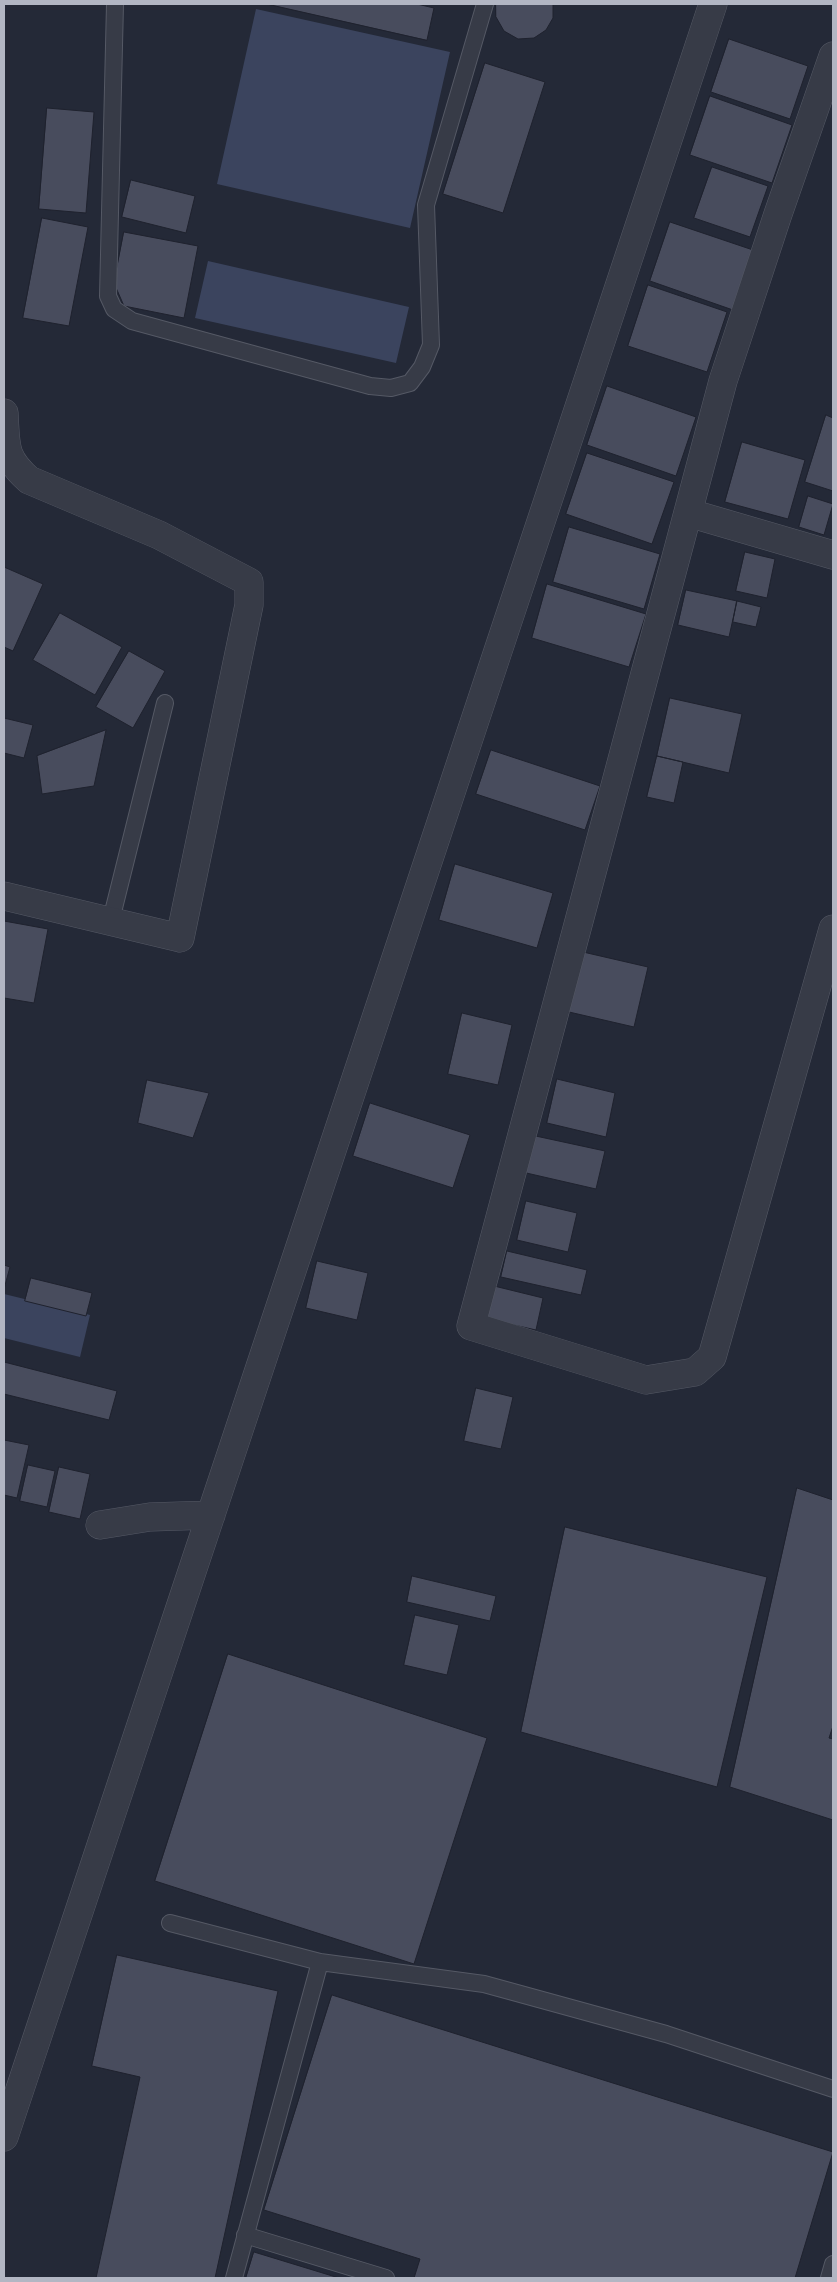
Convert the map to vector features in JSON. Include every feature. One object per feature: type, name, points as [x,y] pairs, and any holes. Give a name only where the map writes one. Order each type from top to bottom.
[{"type":"street","points":[[4,2137],[714,4]]},
{"type":"street","points":[[833,56],[723,381],[471,1326],[646,1380],[695,1372],[712,1357],[833,929]]},
{"type":"street","points":[[4,413],[6,449],[14,467],[29,480],[159,535],[249,582],[249,605],[180,938],[4,896]]},
{"type":"street","points":[[689,514],[833,555]]},
{"type":"street","points":[[100,1525],[150,1517],[210,1516]]},
{"type":"lane","points":[[115,4],[108,279],[108,296],[114,309],[132,321],[370,386],[391,388],[410,383],[422,367],[431,345],[426,205],[485,4]]},
{"type":"lane","points":[[111,920],[165,703]]},
{"type":"lane","points":[[170,1923],[320,1962],[484,1984],[666,2034],[833,2089]]},
{"type":"lane","points":[[234,2278],[320,1962]]},
{"type":"lane","points":[[245,2235],[386,2278]]},
{"type":"lane","points":[[829,2278],[833,2264]]},
{"type":"water","points":[[256,9],[450,52],[410,228],[217,184]]},
{"type":"water","points":[[208,261],[409,307],[396,363],[195,318]]},
{"type":"water","points":[[4,1294],[90,1315],[80,1357],[4,1338]]},
{"type":"building","points":[[267,4],[417,4],[434,8],[427,40]]},
{"type":"building","points":[[496,4],[553,4],[553,18],[546,30],[534,38],[518,39],[504,31],[496,17]]},
{"type":"building","points":[[729,39],[808,66],[790,119],[711,92]]},
{"type":"building","points":[[485,63],[545,82],[503,213],[443,194]]},
{"type":"building","points":[[710,96],[792,125],[772,183],[690,155]]},
{"type":"building","points":[[47,108],[94,112],[86,213],[39,209]]},
{"type":"building","points":[[712,167],[768,186],[750,237],[694,218]]},
{"type":"building","points":[[131,180],[195,196],[186,233],[122,217]]},
{"type":"building","points":[[42,218],[88,227],[69,326],[23,318]]},
{"type":"building","points":[[670,222],[753,250],[733,310],[650,281]]},
{"type":"building","points":[[124,232],[198,246],[184,318],[124,306],[114,283]]},
{"type":"building","points":[[648,285],[727,312],[707,372],[628,346]]},
{"type":"building","points":[[607,386],[696,417],[676,476],[587,445]]},
{"type":"building","points":[[826,415],[833,418],[833,491],[805,482]]},
{"type":"building","points":[[742,442],[805,460],[788,519],[725,502]]},
{"type":"building","points":[[587,453],[674,482],[652,544],[566,514]]},
{"type":"building","points":[[808,496],[833,504],[824,535],[799,527]]},
{"type":"building","points":[[569,527],[660,554],[644,609],[553,582]]},
{"type":"building","points":[[745,552],[775,559],[767,598],[736,591]]},
{"type":"building","points":[[4,567],[43,584],[13,651],[4,647]]},
{"type":"building","points":[[547,584],[646,614],[629,667],[532,638]]},
{"type":"building","points":[[686,590],[737,601],[729,637],[678,625]]},
{"type":"building","points":[[737,601],[761,607],[756,627],[733,622]]},
{"type":"building","points":[[60,613],[122,647],[95,695],[33,660]]},
{"type":"building","points":[[129,651],[165,671],[133,728],[96,707]]},
{"type":"building","points":[[670,698],[742,714],[729,773],[657,756]]},
{"type":"building","points":[[4,718],[33,725],[24,758],[4,753]]},
{"type":"building","points":[[106,730],[94,786],[42,794],[37,756]]},
{"type":"building","points":[[491,750],[600,786],[585,830],[476,794]]},
{"type":"building","points":[[657,756],[683,762],[674,803],[647,797]]},
{"type":"building","points":[[455,864],[553,893],[537,948],[439,920]]},
{"type":"building","points":[[4,921],[48,929],[34,1003],[4,998]]},
{"type":"building","points":[[583,952],[648,967],[634,1027],[569,1012]]},
{"type":"building","points":[[462,1013],[512,1025],[498,1085],[448,1074]]},
{"type":"building","points":[[557,1079],[615,1093],[606,1137],[547,1123]]},
{"type":"building","points":[[147,1080],[209,1093],[193,1138],[138,1123]]},
{"type":"building","points":[[370,1103],[470,1135],[453,1188],[353,1156]]},
{"type":"building","points":[[531,1135],[605,1151],[596,1189],[522,1172]]},
{"type":"building","points":[[526,1201],[577,1213],[568,1252],[517,1240]]},
{"type":"building","points":[[507,1251],[587,1270],[581,1295],[501,1277]]},
{"type":"building","points":[[317,1261],[368,1273],[357,1320],[306,1308]]},
{"type":"building","points":[[4,1265],[10,1267],[4,1289]]},
{"type":"building","points":[[31,1278],[92,1293],[86,1316],[25,1301]]},
{"type":"building","points":[[490,1285],[543,1298],[536,1330],[483,1318]]},
{"type":"building","points":[[4,1362],[117,1391],[109,1420],[4,1394]]},
{"type":"building","points":[[476,1388],[513,1397],[501,1449],[464,1441]]},
{"type":"building","points":[[4,1440],[29,1445],[17,1498],[4,1495]]},
{"type":"building","points":[[28,1465],[55,1471],[47,1507],[20,1501]]},
{"type":"building","points":[[59,1467],[90,1474],[80,1519],[49,1512]]},
{"type":"building","points":[[797,1488],[833,1500],[833,1726],[829,1738],[833,1739],[833,1820],[730,1787]]},
{"type":"building","points":[[565,1527],[767,1577],[717,1787],[521,1732]]},
{"type":"building","points":[[412,1576],[496,1596],[490,1621],[407,1602]]},
{"type":"building","points":[[415,1615],[459,1625],[447,1675],[404,1665]]},
{"type":"building","points":[[228,1654],[487,1738],[414,1964],[155,1881]]},
{"type":"building","points":[[117,1955],[278,1991],[215,2278],[96,2278],[140,2077],[92,2066]]},
{"type":"building","points":[[332,1995],[833,2152],[795,2278],[414,2278],[420,2259],[264,2210]]},
{"type":"building","points":[[254,2252],[339,2278],[246,2278]]}]
